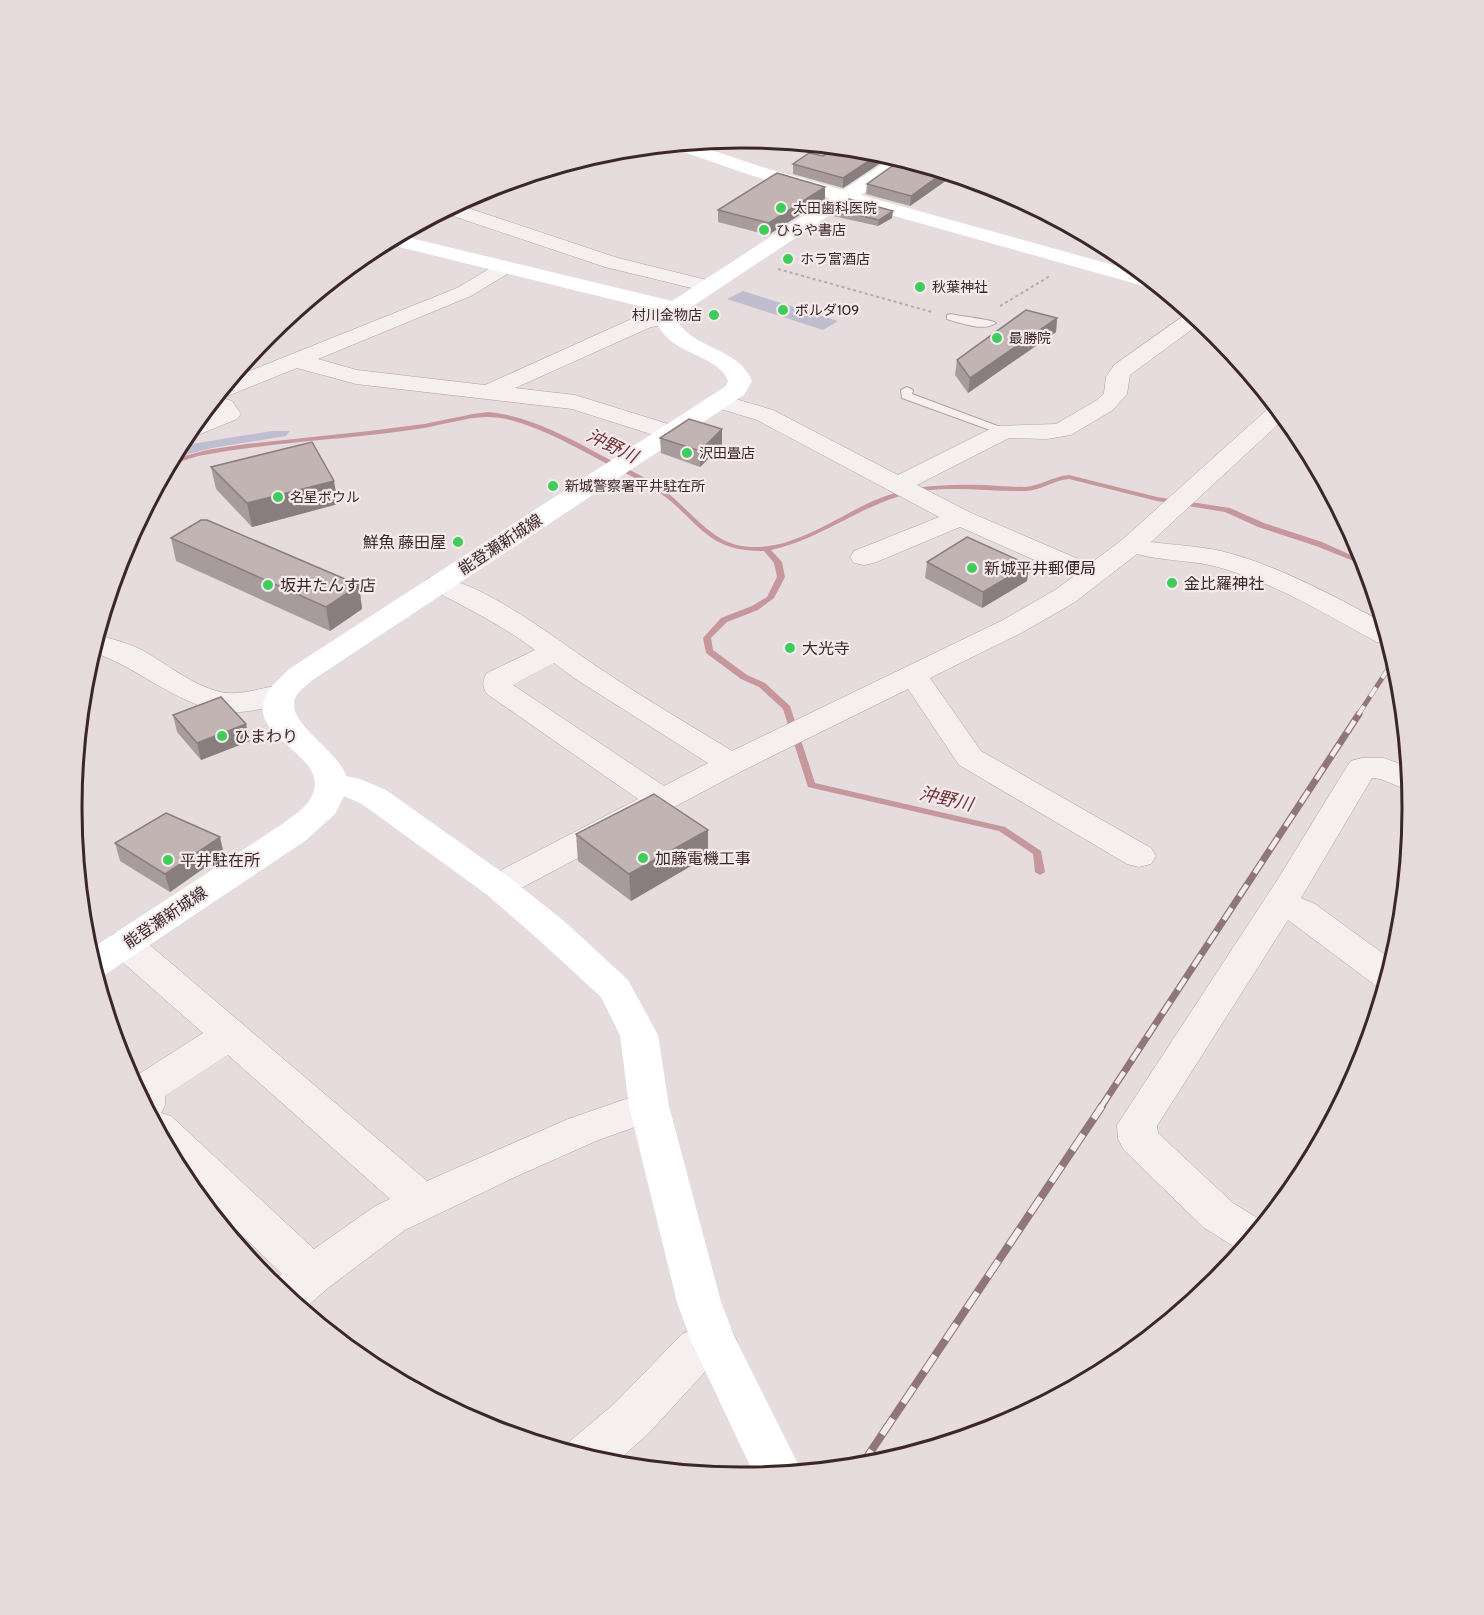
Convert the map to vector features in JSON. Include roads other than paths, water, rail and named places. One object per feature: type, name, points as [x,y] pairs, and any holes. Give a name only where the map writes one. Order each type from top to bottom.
[{"type":"street","points":[[694,150],[746,168],[845,197],[1134,277]]},
{"type":"street","points":[[490,392],[646,321],[670,314],[708,286],[892,166]]},
{"type":"street","points":[[459,212],[612,263],[708,286]]},
{"type":"street","points":[[401,243],[504,268],[670,314]]},
{"type":"street","points":[[237,384],[464,292],[504,268]]},
{"type":"street","name":"能登瀬新城線","points":[[283,693],[300,675],[722,402],[736,390],[740,381],[736,370],[681,338],[668,327],[670,314]]},
{"type":"street","points":[[899,484],[1005,431],[1062,430],[1105,405],[1115,394],[1117,377],[1122,370],[1188,322]]},
{"type":"street","points":[[295,360],[356,377],[575,402],[672,433]]},
{"type":"street","points":[[722,402],[765,415],[960,518],[1094,576]]},
{"type":"street","points":[[207,423],[229,414],[224,406],[220,405]]},
{"type":"street","points":[[498,886],[730,764],[1013,626],[1065,596],[1132,545],[1273,417]]},
{"type":"street","points":[[864,557],[960,518]]},
{"type":"street","points":[[1132,545],[1148,550],[1217,559],[1277,579],[1377,631]]},
{"type":"street","points":[[438,584],[456,591],[530,632],[585,672],[730,764]]},
{"type":"street","points":[[103,646],[128,654],[160,675],[216,702],[236,704],[283,693]]},
{"type":"street","points":[[556,651],[498,679],[498,688],[662,800]]},
{"type":"street","points":[[913,675],[970,758],[1139,856]]},
{"type":"street","points":[[283,693],[278,704],[280,717],[288,729],[327,767],[332,786],[350,786],[374,796],[498,886],[552,931],[615,989],[639,1035],[649,1106],[699,1302],[714,1341],[775,1466]]},
{"type":"street","points":[[1246,1233],[1218,1215],[1138,1139],[1137,1125],[1280,903],[1362,768],[1384,768],[1401,776]]},
{"type":"street","name":"能登瀬新城線","points":[[101,960],[293,833],[322,807],[332,786]]},
{"type":"street","points":[[1280,903],[1302,912],[1381,971]]},
{"type":"street","points":[[124,944],[411,1192],[417,1203]]},
{"type":"street","points":[[146,1088],[228,1036]]},
{"type":"street","points":[[182,1155],[300,1286],[390,1218],[417,1203],[582,1130],[649,1106]]},
{"type":"street","points":[[595,1450],[632,1418],[698,1348],[714,1341]]},
{"type":"lane","points":[[951,317],[968,327],[991,323]]},
{"type":"lane","points":[[907,390],[906,396],[1005,431]]},
{"type":"waterway","name":"沖野川","points":[[183,459],[227,449],[405,429],[473,415],[495,415],[532,425],[649,483],[673,500],[706,531],[731,546],[746,549],[765,548]]},
{"type":"waterway","points":[[765,548],[804,538],[877,502],[910,491],[943,487],[1027,489],[1069,477],[1157,499],[1227,510],[1352,559]]},
{"type":"waterway","name":"沖野川","points":[[765,548],[778,562],[781,577],[770,598],[755,608],[724,620],[707,638],[709,651],[744,677],[762,685],[787,708],[811,785],[1002,829],[1038,853],[1040,872]]},
{"type":"railway","points":[[1358,715],[1387,671]]},
{"type":"railway","points":[[1101,1107],[1359,714]]},
{"type":"railway","points":[[869,1454],[1102,1106]]},
{"type":"place","name":"太田歯科医院","points":[[781,208]]},
{"type":"place","name":"ひらや書店","points":[[764,230]]},
{"type":"place","name":"ホラ富酒店","points":[[788,259]]},
{"type":"place","name":"秋葉神社","points":[[920,287]]},
{"type":"place","name":"ボルダ109","points":[[783,310]]},
{"type":"place","name":"村川金物店","points":[[714,315]]},
{"type":"place","name":"最勝院","points":[[997,338]]},
{"type":"place","name":"沢田畳店","points":[[687,453]]},
{"type":"place","name":"新城警察署平井駐在所","points":[[553,486]]},
{"type":"place","name":"名星ボウル","points":[[278,497]]},
{"type":"place","name":"鮮魚 藤田屋","points":[[458,542]]},
{"type":"place","name":"新城平井郵便局","points":[[972,568]]},
{"type":"place","name":"金比羅神社","points":[[1172,583]]},
{"type":"place","name":"坂井たんす店","points":[[268,585]]},
{"type":"place","name":"大光寺","points":[[790,648]]},
{"type":"place","name":"ひまわり","points":[[222,736]]},
{"type":"place","name":"加藤電機工事","points":[[643,858]]},
{"type":"place","name":"平井駐在所","points":[[168,860]]}]
